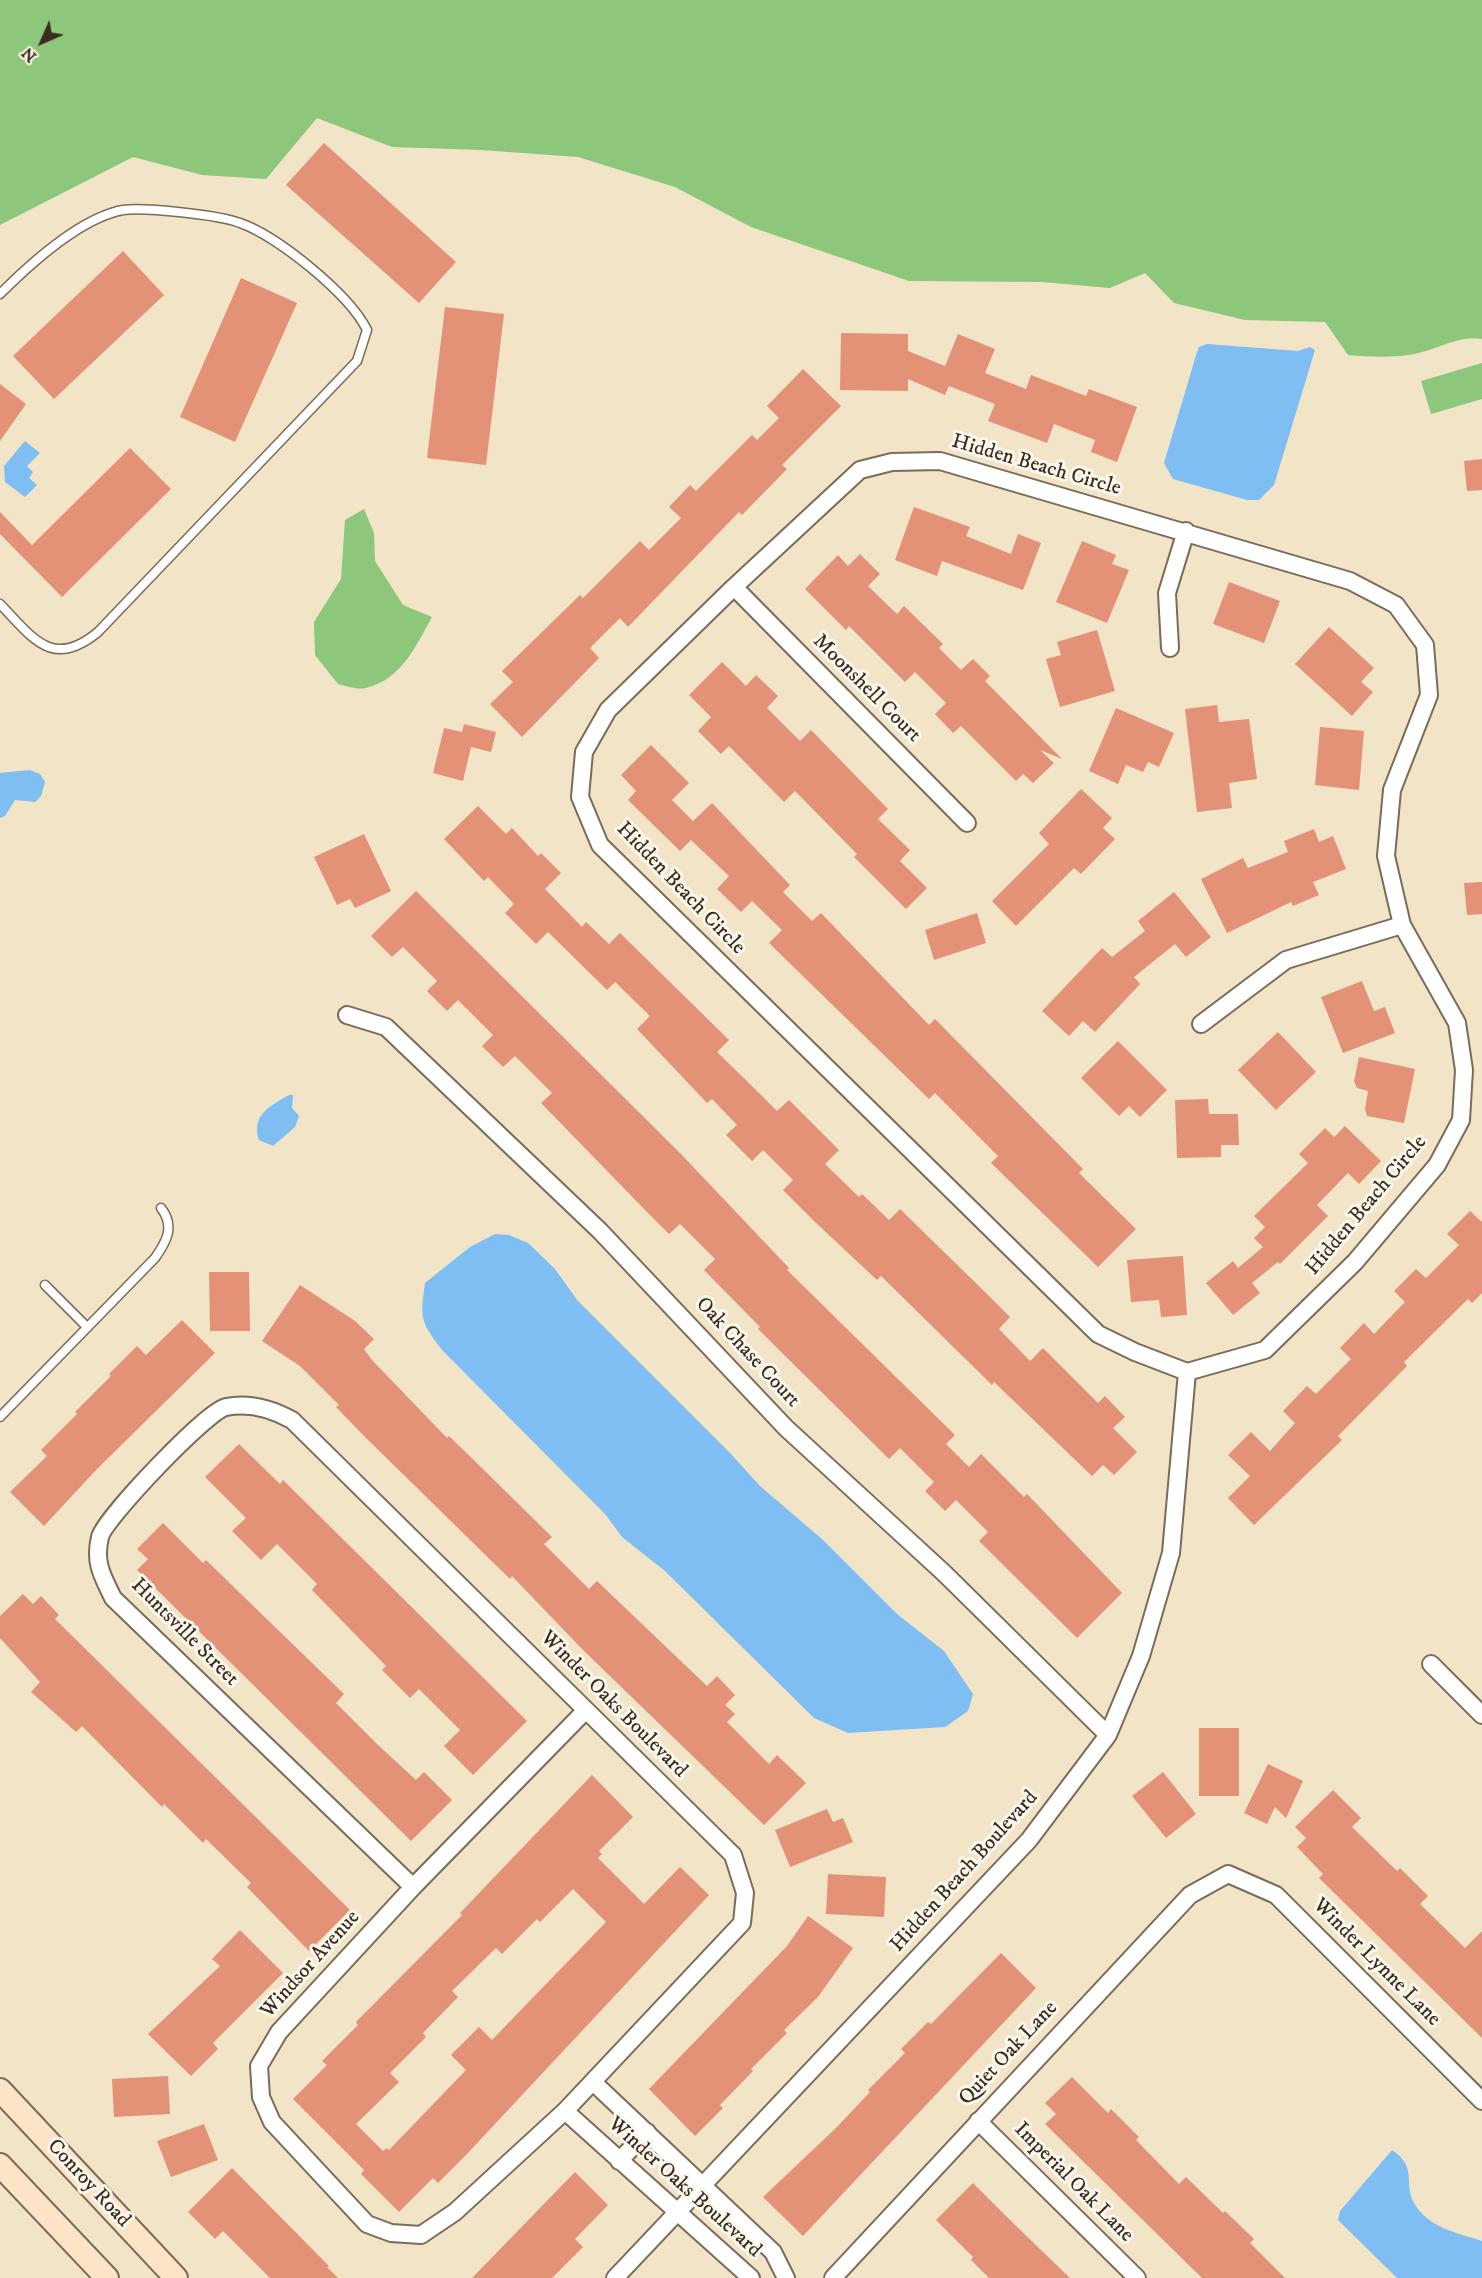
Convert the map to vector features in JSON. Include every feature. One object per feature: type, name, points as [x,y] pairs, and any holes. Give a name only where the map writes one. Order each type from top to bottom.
[{"type":"main road","name":"Conroy Road","points":[[0,2090],[176,2278]]},
{"type":"main road","points":[[0,2165],[107,2278]]},
{"type":"street","name":"Hidden Beach Circle","points":[[940,461],[1186,531],[1350,581],[1396,605],[1425,645],[1429,695],[1392,790],[1386,856],[1402,925],[1457,1023],[1464,1070],[1461,1120],[1437,1165],[1370,1244],[1265,1350],[1187,1372],[1135,1353],[1098,1335],[600,845],[580,797],[584,752],[608,710],[734,587],[860,470],[892,462],[940,461]]},
{"type":"street","points":[[1170,648],[1167,593],[1186,531]]},
{"type":"street","name":"Moonshell Court","points":[[734,587],[967,823]]},
{"type":"street","points":[[1200,1024],[1286,960],[1402,925]]},
{"type":"street","name":"Oak Chase Court","points":[[347,1015],[386,1027],[600,1231],[786,1428],[944,1573],[1108,1735]]},
{"type":"street","name":"Hidden Beach Boulevard","points":[[615,2278],[1029,1840],[1108,1735],[1141,1656],[1171,1553],[1187,1372]]},
{"type":"street","name":"Winder Oaks Boulevard","points":[[245,1405],[272,1409],[292,1420],[733,1855],[745,1893],[742,1923],[565,2111],[751,2278]]},
{"type":"street","name":"Huntsville Street","points":[[245,1405],[224,1407],[204,1420],[122,1506],[100,1535],[97,1563],[113,1598],[413,1887]]},
{"type":"street","points":[[1431,1664],[1482,1715]]},
{"type":"street","name":"Windsor Avenue","points":[[565,2111],[455,2212],[421,2235],[391,2233],[368,2224],[272,2122],[261,2097],[259,2066],[279,2032],[413,1887],[586,1710]]},
{"type":"street","name":"Winder Lynne Lane","points":[[1228,1874],[1276,1895],[1482,2101]]},
{"type":"street","name":"Quiet Oak Lane","points":[[832,2278],[1190,1894],[1228,1874]]},
{"type":"street","name":"Winder Oaks Boulevard","points":[[593,2082],[773,2252],[786,2278]]},
{"type":"street","name":"Imperial Oak Lane","points":[[978,2121],[1137,2278]]},
{"type":"street","points":[[619,2161],[647,2132]]},
{"type":"lane","points":[[0,294],[75,230],[122,210],[168,211],[240,223],[301,258],[360,315],[367,330],[357,361],[98,632],[81,646],[58,651],[35,640],[0,604]]},
{"type":"lane","points":[[0,1417],[155,1258],[167,1240],[169,1226],[161,1208]]},
{"type":"lane","points":[[45,1286],[87,1327]]},
{"type":"green space","points":[[0,0],[1482,0],[1482,339],[1464,339],[1406,355],[1381,357],[1348,355],[1325,322],[1245,320],[1174,303],[1145,273],[1110,288],[1042,282],[909,281],[751,227],[675,187],[578,157],[392,147],[317,118],[266,179],[202,175],[133,157],[0,225]]},
{"type":"green space","points":[[1482,363],[1482,399],[1431,414],[1421,381]]},
{"type":"green space","points":[[364,509],[374,533],[375,561],[403,605],[432,617],[406,660],[389,677],[366,688],[352,688],[338,684],[315,655],[314,622],[341,579],[345,520]]},
{"type":"water","points":[[1207,344],[1298,351],[1310,347],[1315,350],[1274,485],[1259,500],[1247,500],[1173,479],[1164,463],[1197,352],[1199,347]]},
{"type":"water","points":[[25,441],[40,453],[27,466],[33,472],[29,478],[37,485],[25,497],[5,482],[4,466]]},
{"type":"water","points":[[30,770],[40,774],[45,782],[41,796],[35,802],[15,800],[5,816],[0,818],[0,773]]},
{"type":"water","points":[[289,1095],[293,1095],[292,1108],[299,1116],[295,1127],[273,1146],[259,1140],[258,1124],[264,1112]]},
{"type":"water","points":[[495,1234],[509,1235],[528,1243],[555,1269],[577,1300],[760,1486],[823,1540],[897,1614],[944,1651],[973,1694],[968,1711],[945,1727],[848,1733],[814,1718],[665,1571],[622,1537],[606,1515],[442,1350],[423,1319],[422,1304],[425,1283],[470,1247]]},
{"type":"water","points":[[1392,2150],[1405,2163],[1411,2196],[1420,2211],[1435,2224],[1482,2241],[1482,2278],[1397,2278],[1338,2220],[1340,2211]]},
{"type":"building","points":[[324,143],[456,262],[419,303],[286,185]]},
{"type":"building","points":[[123,251],[164,295],[54,399],[13,356]]},
{"type":"building","points":[[241,278],[297,303],[235,442],[180,417]]},
{"type":"building","points":[[445,307],[504,314],[486,465],[427,458]]},
{"type":"building","points":[[841,333],[908,334],[908,351],[945,366],[958,334],[995,349],[985,373],[1026,389],[1031,375],[1086,396],[1089,389],[1137,407],[1117,462],[1091,452],[1095,440],[1054,424],[1047,443],[988,421],[995,404],[949,386],[945,395],[908,379],[908,391],[840,390]]},
{"type":"building","points":[[803,369],[841,406],[782,465],[787,469],[742,515],[739,512],[628,627],[620,618],[590,648],[599,658],[522,737],[490,704],[513,682],[502,671],[580,595],[583,598],[640,541],[649,550],[681,518],[669,507],[690,485],[696,491],[752,435],[757,440],[779,418],[767,406]]},
{"type":"building","points":[[0,384],[26,404],[0,441]]},
{"type":"building","points":[[130,448],[171,489],[62,597],[0,534],[0,512],[32,545]]},
{"type":"building","points":[[1482,459],[1482,490],[1467,491],[1464,461]]},
{"type":"building","points":[[914,507],[970,527],[966,536],[1011,554],[1018,534],[1041,543],[1023,590],[942,561],[937,576],[895,560]]},
{"type":"building","points":[[1082,541],[1116,555],[1112,564],[1129,570],[1107,623],[1056,602]]},
{"type":"building","points":[[860,554],[880,574],[868,586],[897,614],[904,606],[943,644],[939,648],[961,670],[973,659],[990,676],[985,681],[1062,759],[1040,750],[1054,763],[1033,783],[1023,774],[1016,781],[961,726],[953,733],[935,714],[946,703],[915,672],[905,682],[849,626],[846,630],[805,589],[838,555],[848,566]]},
{"type":"building","points":[[1229,582],[1280,601],[1264,643],[1213,624]]},
{"type":"building","points":[[1329,627],[1374,668],[1361,682],[1373,692],[1352,716],[1295,664]]},
{"type":"building","points":[[1097,630],[1115,691],[1060,707],[1046,659],[1061,655],[1057,642]]},
{"type":"building","points":[[722,662],[746,686],[756,675],[778,696],[767,708],[800,741],[811,730],[888,809],[878,819],[910,850],[900,861],[927,888],[906,909],[854,857],[857,854],[795,791],[784,802],[729,746],[721,754],[698,731],[711,717],[689,695]]},
{"type":"building","points":[[1217,705],[1219,722],[1249,719],[1257,779],[1229,783],[1232,808],[1197,812],[1185,709]]},
{"type":"building","points":[[1116,708],[1174,733],[1159,767],[1148,762],[1143,772],[1126,765],[1118,784],[1089,771]]},
{"type":"building","points":[[464,724],[496,732],[491,752],[471,747],[463,781],[433,773],[444,728],[462,732]]},
{"type":"building","points":[[1320,727],[1364,731],[1359,790],[1315,785]]},
{"type":"building","points":[[651,745],[689,783],[672,800],[693,821],[712,803],[790,885],[783,892],[812,921],[821,913],[929,1025],[935,1019],[1083,1169],[1079,1173],[1136,1229],[1098,1267],[991,1163],[998,1156],[935,1093],[929,1099],[769,943],[782,930],[752,901],[741,912],[717,889],[729,876],[691,840],[680,851],[628,800],[636,791],[621,775]]},
{"type":"building","points":[[1081,789],[1112,818],[1103,828],[1115,839],[1081,874],[1074,868],[1016,926],[992,901],[1049,844],[1039,833]]},
{"type":"building","points":[[478,806],[506,834],[512,828],[538,856],[541,853],[561,873],[545,889],[582,927],[586,922],[609,944],[620,933],[729,1040],[717,1052],[777,1111],[789,1100],[839,1150],[825,1164],[859,1197],[862,1194],[889,1220],[900,1209],[1010,1317],[999,1329],[1030,1361],[1043,1348],[1098,1403],[1105,1396],[1125,1417],[1113,1428],[1137,1452],[1114,1475],[1103,1465],[1092,1476],[994,1382],[992,1385],[881,1276],[877,1280],[783,1190],[793,1180],[763,1150],[752,1161],[726,1135],[737,1125],[712,1099],[707,1103],[637,1029],[650,1016],[615,982],[607,990],[548,932],[536,944],[505,913],[514,904],[488,877],[484,881],[444,839]]},
{"type":"building","points":[[1314,829],[1319,842],[1333,836],[1346,869],[1313,882],[1319,895],[1293,906],[1291,902],[1227,933],[1201,879],[1243,858],[1248,868],[1288,852],[1284,841]]},
{"type":"building","points":[[364,834],[391,891],[355,908],[350,899],[337,905],[314,857]]},
{"type":"building","points":[[1482,882],[1482,914],[1467,915],[1464,883]]},
{"type":"building","points":[[416,891],[680,1153],[789,1268],[787,1270],[955,1435],[946,1444],[969,1467],[981,1454],[1024,1497],[1027,1494],[1122,1593],[1077,1638],[979,1541],[988,1532],[956,1500],[945,1511],[925,1491],[934,1482],[900,1448],[889,1459],[758,1329],[760,1327],[704,1270],[715,1259],[680,1224],[669,1234],[649,1214],[541,1103],[552,1093],[515,1056],[503,1067],[482,1046],[493,1035],[458,1000],[447,1011],[427,991],[437,981],[403,947],[392,957],[371,936]]},
{"type":"building","points":[[1174,892],[1211,937],[1186,957],[1175,944],[1134,977],[1140,984],[1095,1032],[1083,1021],[1069,1036],[1042,1011],[1102,948],[1112,957],[1145,931],[1138,921]]},
{"type":"building","points":[[977,913],[986,943],[934,960],[925,930]]},
{"type":"building","points":[[1362,981],[1374,1011],[1385,1007],[1395,1033],[1343,1053],[1321,997]]},
{"type":"building","points":[[1278,1032],[1316,1072],[1276,1110],[1238,1070]]},
{"type":"building","points":[[1118,1041],[1167,1090],[1140,1117],[1129,1106],[1119,1116],[1081,1078]]},
{"type":"building","points":[[1359,1057],[1415,1069],[1404,1123],[1367,1116],[1365,1109],[1368,1091],[1357,1088],[1354,1081]]},
{"type":"building","points":[[1208,1099],[1209,1114],[1238,1114],[1239,1145],[1221,1145],[1221,1157],[1177,1158],[1175,1100]]},
{"type":"building","points":[[1345,1126],[1381,1161],[1359,1184],[1348,1173],[1317,1205],[1328,1216],[1280,1264],[1278,1262],[1252,1283],[1260,1293],[1233,1315],[1206,1283],[1233,1261],[1238,1268],[1263,1247],[1254,1238],[1265,1227],[1254,1216],[1308,1163],[1299,1154],[1325,1128],[1334,1137]]},
{"type":"building","points":[[1470,1211],[1482,1222],[1482,1293],[1472,1303],[1468,1299],[1404,1362],[1407,1366],[1338,1436],[1342,1440],[1254,1525],[1228,1498],[1250,1476],[1228,1455],[1251,1432],[1270,1451],[1295,1423],[1283,1411],[1307,1386],[1316,1394],[1351,1359],[1340,1348],[1364,1323],[1374,1334],[1405,1302],[1394,1291],[1416,1269],[1426,1278],[1459,1245],[1447,1234]]},
{"type":"building","points":[[1183,1256],[1187,1315],[1161,1317],[1159,1300],[1131,1302],[1127,1260]]},
{"type":"building","points":[[209,1272],[249,1272],[250,1331],[210,1331]]},
{"type":"building","points":[[300,1285],[355,1321],[374,1339],[364,1349],[372,1360],[447,1438],[449,1436],[552,1537],[544,1544],[589,1589],[597,1581],[707,1686],[717,1676],[735,1695],[725,1705],[735,1714],[727,1722],[769,1764],[777,1755],[806,1783],[764,1825],[583,1650],[512,1576],[510,1579],[365,1437],[336,1407],[339,1405],[300,1366],[262,1341]]},
{"type":"building","points":[[182,1320],[215,1353],[96,1470],[44,1526],[10,1492],[47,1456],[41,1450],[77,1414],[75,1412],[137,1346],[146,1355]]},
{"type":"building","points":[[239,1444],[280,1484],[283,1480],[527,1721],[473,1775],[444,1746],[460,1730],[419,1689],[410,1698],[382,1670],[386,1666],[312,1590],[317,1584],[277,1544],[261,1560],[232,1531],[246,1518],[205,1477]]},
{"type":"building","points":[[163,1523],[203,1563],[206,1560],[344,1694],[336,1703],[377,1744],[416,1780],[424,1772],[452,1800],[411,1841],[137,1570],[148,1559],[137,1549]]},
{"type":"building","points":[[23,1594],[33,1604],[41,1596],[59,1615],[55,1619],[350,1910],[309,1951],[247,1887],[251,1883],[206,1839],[203,1843],[164,1804],[162,1807],[82,1726],[76,1732],[31,1692],[40,1682],[0,1638],[0,1616]]},
{"type":"building","points":[[1199,1728],[1239,1728],[1239,1796],[1199,1796]]},
{"type":"building","points":[[1268,1764],[1303,1781],[1286,1818],[1275,1807],[1267,1824],[1244,1813]]},
{"type":"building","points":[[1163,1772],[1196,1814],[1166,1838],[1132,1796]]},
{"type":"building","points":[[592,1775],[633,1817],[599,1851],[602,1854],[598,1858],[644,1904],[680,1867],[709,1895],[466,2155],[438,2183],[433,2178],[399,2212],[361,2174],[364,2170],[293,2099],[327,2065],[322,2061],[358,2025],[356,2022],[462,1915],[460,1913]],"holes":[[[573,1889],[606,1922],[492,2040],[479,2027],[451,2055],[466,2070],[389,2150],[387,2148],[383,2151],[356,2124],[399,2082],[390,2073],[426,2037],[423,2033],[458,1997],[452,1991],[496,1948],[502,1954],[537,1919],[540,1922]]]},
{"type":"building","points":[[1333,1790],[1361,1818],[1352,1827],[1397,1871],[1400,1868],[1428,1896],[1420,1904],[1465,1948],[1482,1931],[1482,2038],[1319,1878],[1323,1874],[1297,1847],[1306,1838],[1295,1827]]},
{"type":"building","points":[[827,1809],[833,1822],[843,1818],[853,1842],[790,1867],[775,1830]]},
{"type":"building","points":[[828,1874],[886,1877],[884,1917],[826,1914]]},
{"type":"building","points":[[808,1916],[853,1948],[818,1997],[784,2030],[787,2033],[751,2069],[753,2071],[720,2105],[723,2108],[695,2136],[649,2089],[787,1946]]},
{"type":"building","points":[[240,1930],[283,1973],[213,2043],[218,2049],[191,2076],[148,2034],[220,1966],[212,1959]]},
{"type":"building","points":[[1001,1953],[1036,1988],[803,2236],[763,2197],[836,2128],[870,2092],[868,2090],[905,2053],[901,2049],[928,2022],[931,2024]]},
{"type":"building","points":[[168,2076],[170,2114],[114,2117],[112,2079]]},
{"type":"building","points":[[1072,2077],[1108,2113],[1111,2109],[1139,2137],[1136,2140],[1179,2184],[1186,2177],[1223,2213],[1225,2211],[1254,2239],[1250,2243],[1285,2278],[1202,2278],[1045,2124],[1056,2114],[1045,2103]]},
{"type":"building","points":[[204,2124],[218,2160],[171,2177],[157,2141]]},
{"type":"building","points":[[232,2168],[329,2266],[327,2267],[338,2278],[270,2278],[223,2231],[215,2239],[188,2212]]},
{"type":"building","points":[[575,2172],[608,2205],[575,2239],[583,2247],[552,2278],[472,2278]]},
{"type":"building","points":[[973,2183],[1070,2278],[989,2278],[971,2260],[973,2257],[936,2220]]}]
